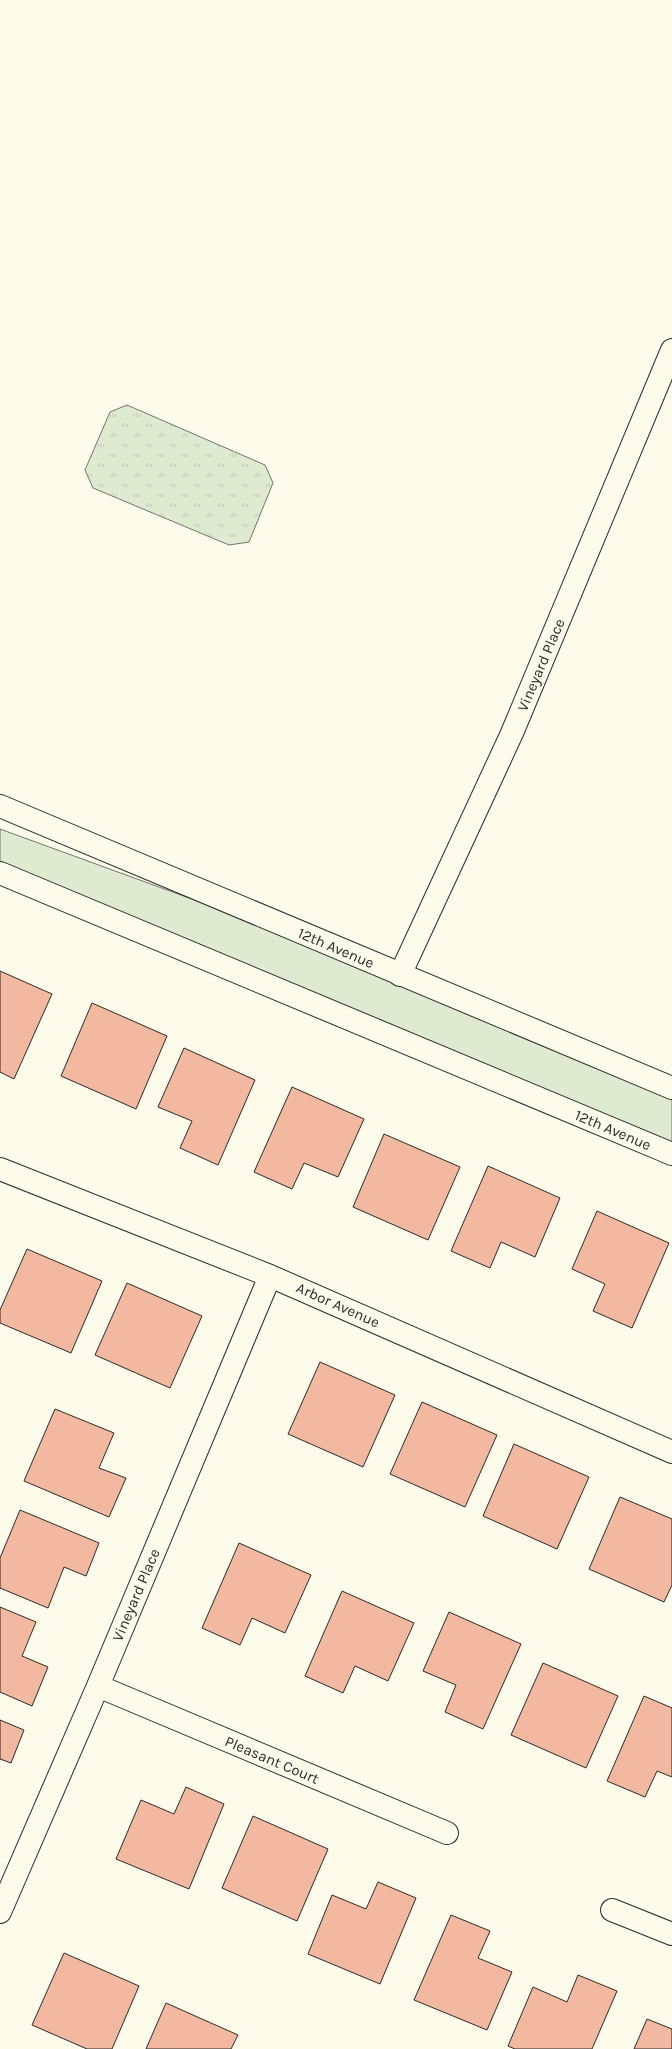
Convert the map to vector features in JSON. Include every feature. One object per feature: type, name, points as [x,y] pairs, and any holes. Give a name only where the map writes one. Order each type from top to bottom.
[{"type":"street","name":"Vineyard Place","points":[[400,975],[512,733],[672,350]]},
{"type":"street","name":"12th Avenue","points":[[0,806],[672,1088]]},
{"type":"street","name":"12th Avenue","points":[[0,874],[672,1154]]},
{"type":"street","name":"Arbor Avenue","points":[[0,1169],[270,1276],[672,1452]]},
{"type":"street","name":"Vineyard Place","points":[[0,1912],[98,1686],[270,1276]]},
{"type":"street","name":"Pleasant Court","points":[[98,1686],[447,1833]]},
{"type":"street","points":[[612,1910],[672,1934]]},
{"type":"green space","points":[[127,405],[265,465],[273,483],[249,542],[229,545],[93,488],[85,470],[110,412]]},
{"type":"green space","points":[[0,829],[400,975],[672,1088],[672,1155],[0,863]]},
{"type":"building","points":[[0,971],[52,994],[14,1079],[0,1072]]},
{"type":"building","points":[[92,1003],[167,1036],[136,1109],[61,1076]]},
{"type":"building","points":[[184,1048],[255,1080],[218,1165],[180,1148],[192,1121],[158,1107]]},
{"type":"building","points":[[292,1087],[364,1119],[338,1177],[304,1163],[292,1189],[254,1172]]},
{"type":"building","points":[[384,1134],[460,1167],[428,1240],[353,1207]]},
{"type":"building","points":[[488,1166],[560,1198],[535,1257],[501,1242],[490,1268],[451,1251]]},
{"type":"building","points":[[597,1211],[669,1243],[632,1328],[593,1311],[605,1284],[572,1269]]},
{"type":"building","points":[[27,1249],[102,1281],[71,1353],[0,1323],[0,1310]]},
{"type":"building","points":[[127,1283],[202,1316],[170,1388],[95,1355]]},
{"type":"building","points":[[320,1362],[395,1395],[363,1467],[288,1434]]},
{"type":"building","points":[[422,1402],[497,1435],[465,1507],[390,1474]]},
{"type":"building","points":[[55,1409],[114,1433],[99,1468],[126,1478],[109,1517],[24,1481]]},
{"type":"building","points":[[514,1444],[589,1477],[557,1549],[483,1516]]},
{"type":"building","points":[[620,1497],[672,1519],[672,1585],[664,1602],[589,1569]]},
{"type":"building","points":[[20,1510],[99,1543],[86,1576],[64,1567],[48,1608],[0,1588],[0,1558]]},
{"type":"building","points":[[239,1543],[311,1575],[285,1633],[252,1618],[240,1645],[202,1628]]},
{"type":"building","points":[[342,1591],[414,1623],[388,1681],[355,1666],[343,1693],[305,1676]]},
{"type":"building","points":[[0,1607],[36,1622],[22,1656],[48,1667],[32,1706],[0,1692]]},
{"type":"building","points":[[449,1612],[521,1644],[483,1729],[445,1712],[456,1685],[423,1671]]},
{"type":"building","points":[[543,1663],[618,1696],[586,1768],[511,1735]]},
{"type":"building","points":[[644,1696],[672,1708],[672,1777],[657,1771],[645,1797],[607,1781]]},
{"type":"building","points":[[0,1720],[24,1730],[11,1763],[0,1759]]},
{"type":"building","points":[[186,1787],[224,1804],[189,1889],[116,1859],[141,1800],[174,1814]]},
{"type":"building","points":[[253,1816],[328,1849],[297,1921],[222,1888]]},
{"type":"building","points":[[378,1882],[416,1898],[380,1984],[308,1954],[332,1895],[366,1909]]},
{"type":"building","points":[[451,1915],[490,1931],[478,1958],[512,1972],[487,2030],[414,2000]]},
{"type":"building","points":[[64,1953],[139,1986],[112,2049],[87,2049],[32,2025]]},
{"type":"building","points":[[578,1975],[617,1991],[592,2049],[515,2049],[508,2046],[533,1987],[567,2002]]},
{"type":"building","points":[[166,2003],[238,2035],[231,2049],[146,2049]]},
{"type":"building","points":[[647,2019],[672,2029],[672,2049],[634,2049]]}]
